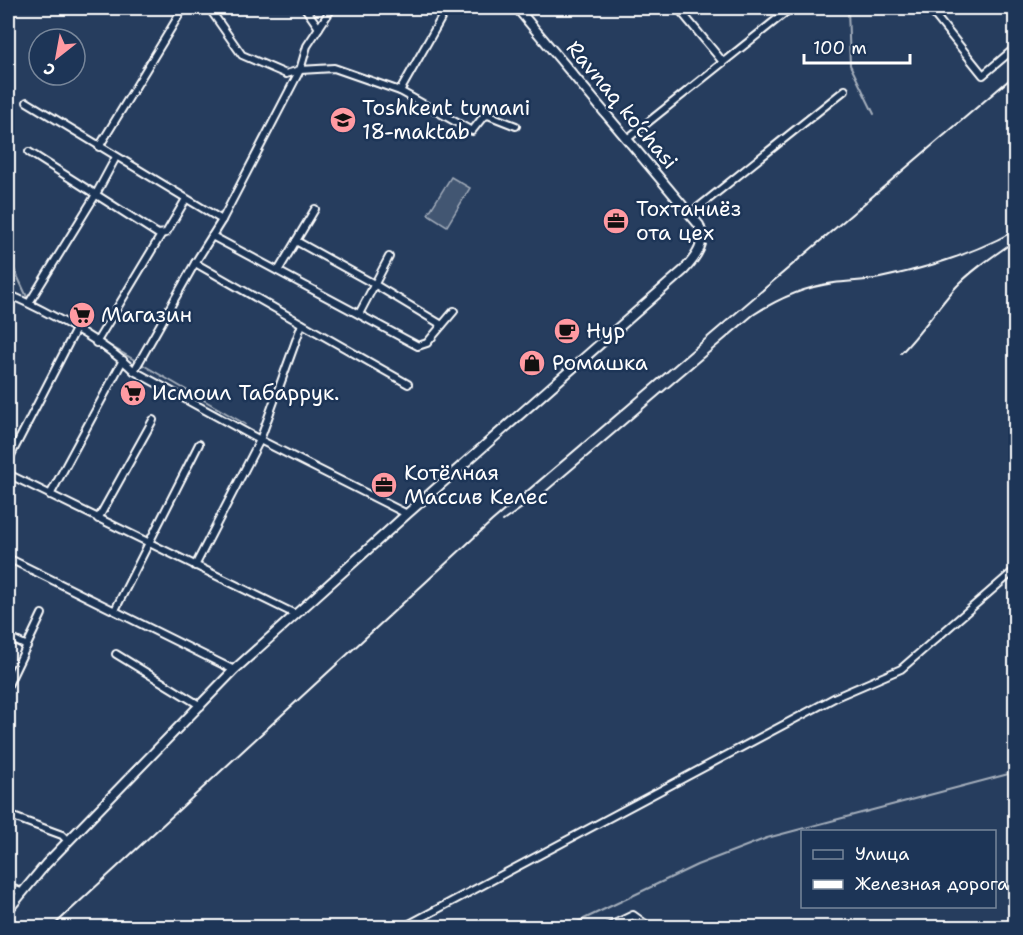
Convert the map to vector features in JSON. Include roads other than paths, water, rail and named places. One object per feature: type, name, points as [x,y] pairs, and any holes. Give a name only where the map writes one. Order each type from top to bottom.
[{"type":"street","points":[[99,147],[181,12],[190,8]]},
{"type":"street","points":[[209,8],[242,55],[286,74],[300,70],[334,68],[400,91],[472,130],[488,114],[516,126]]},
{"type":"street","points":[[304,8],[319,28]]},
{"type":"street","points":[[134,371],[222,220],[300,70],[307,46],[332,8]]},
{"type":"street","points":[[400,91],[447,8]]},
{"type":"street","name":"Ravnaq ko‘chasi","points":[[407,514],[684,270],[701,246],[699,225],[517,8]]},
{"type":"street","points":[[678,8],[723,62]]},
{"type":"street","points":[[627,139],[790,8]]},
{"type":"street","points":[[929,8],[983,75],[1016,47]]},
{"type":"street","points":[[690,214],[845,90]]},
{"type":"street","points":[[27,102],[222,220]]},
{"type":"street","points":[[29,152],[95,196],[161,235]]},
{"type":"street","points":[[29,303],[95,196],[116,157]]},
{"type":"street","points":[[96,343],[161,235],[166,233],[186,199]]},
{"type":"street","points":[[278,271],[315,209]]},
{"type":"street","points":[[212,236],[418,346],[427,344],[454,311]]},
{"type":"street","points":[[296,241],[442,325]]},
{"type":"street","points":[[358,314],[388,258]]},
{"type":"street","points":[[195,263],[408,384]]},
{"type":"street","points":[[8,294],[76,329],[123,360],[134,371],[260,440],[407,514],[234,670],[68,841],[8,910]]},
{"type":"street","points":[[195,566],[260,440],[302,324]]},
{"type":"street","points":[[8,461],[76,329]]},
{"type":"street","points":[[50,495],[123,360]]},
{"type":"street","points":[[98,519],[153,420]]},
{"type":"street","points":[[115,610],[199,444]]},
{"type":"street","points":[[8,474],[295,614]]},
{"type":"street","points":[[8,558],[234,670]]},
{"type":"street","points":[[402,927],[837,697],[901,669],[1016,569]]},
{"type":"street","points":[[8,685],[42,614]]},
{"type":"street","points":[[8,638],[27,645]]},
{"type":"street","points":[[116,654],[201,706]]},
{"type":"street","points":[[8,814],[62,835],[68,841]]},
{"type":"street","points":[[8,886],[22,893]]},
{"type":"street","points":[[606,927],[633,915],[651,927]]},
{"type":"waterway","points":[[848,8],[850,65],[874,114]]},
{"type":"waterway","points":[[8,261],[27,297],[56,314]]},
{"type":"waterway","points":[[100,340],[245,424]]},
{"type":"waterway","points":[[565,928],[697,865],[767,838],[1016,772]]},
{"type":"railway","points":[[51,928],[492,521],[1016,74]]},
{"type":"railway","points":[[503,521],[544,493],[753,315],[772,303],[812,287],[869,280],[933,265],[967,253],[1016,230]]},
{"type":"railway","points":[[901,353],[963,280],[1016,240]]},
{"type":"place","name":"Toshkent tumani 18-maktab","points":[[343,120]]},
{"type":"place","name":"Тохтаниёз ота цех","points":[[616,221]]},
{"type":"place","name":"Магазин","points":[[82,315]]},
{"type":"place","name":"Нур","points":[[567,331]]},
{"type":"place","name":"Ромашка","points":[[532,363]]},
{"type":"place","name":"Исмоил Табаррук.","points":[[133,393]]},
{"type":"place","name":"Котёлная Массив Келес","points":[[384,485]]}]
